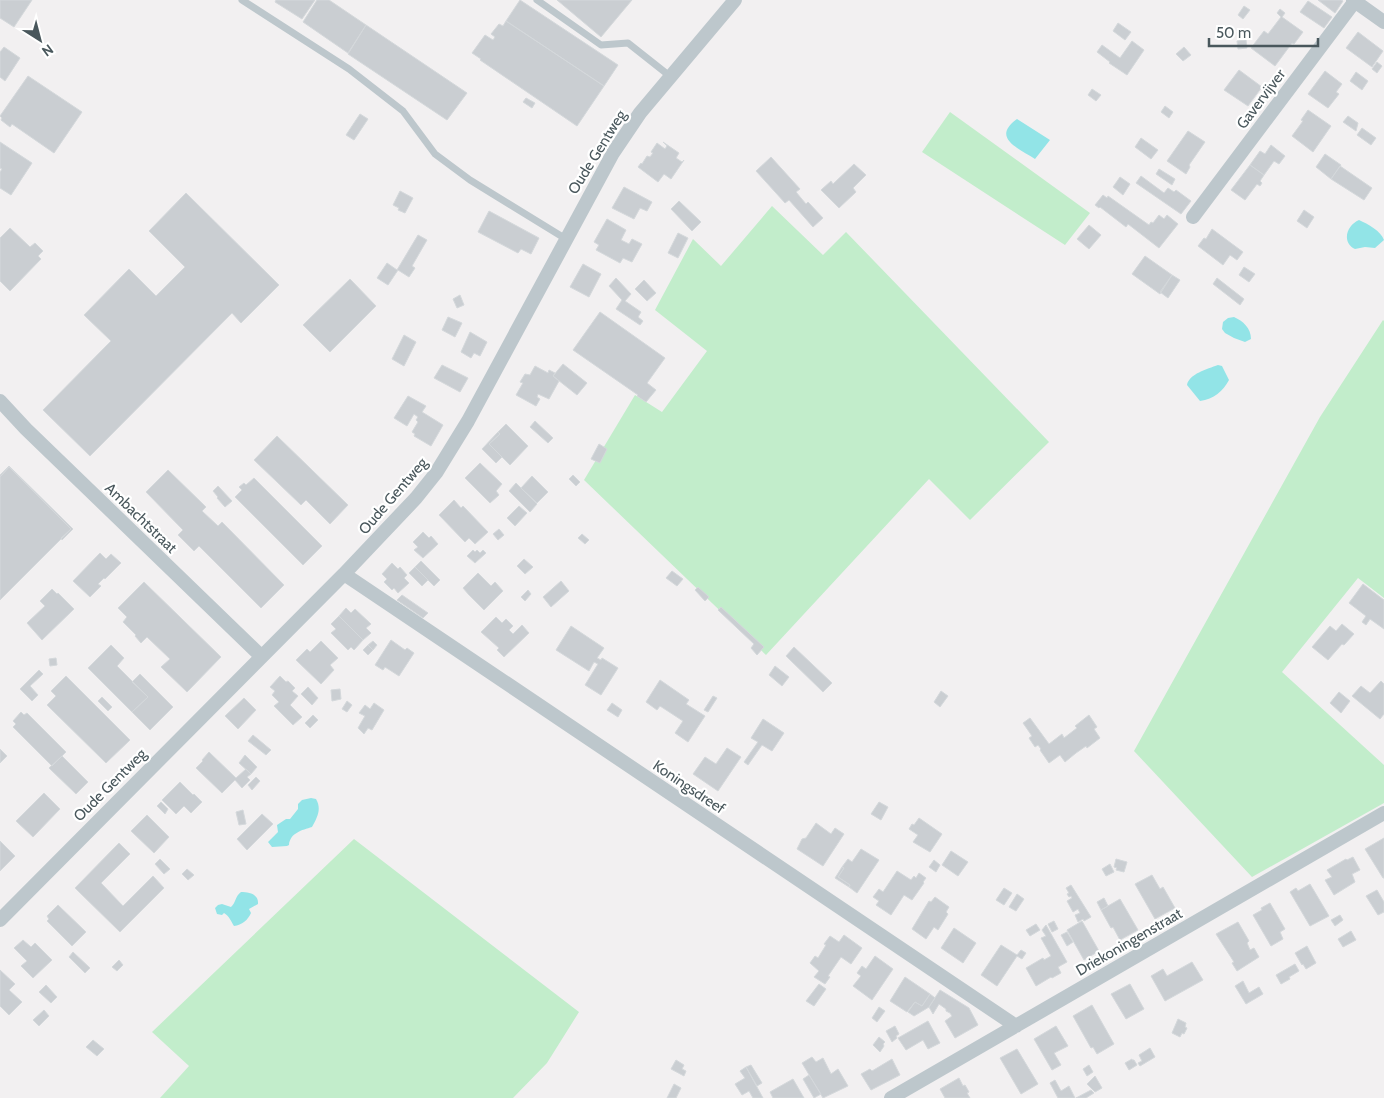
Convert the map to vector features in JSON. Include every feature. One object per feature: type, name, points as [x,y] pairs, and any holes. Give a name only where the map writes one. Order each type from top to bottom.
[{"type":"street","name":"Oude Gentweg","points":[[0,920],[344,574],[416,498],[436,473],[468,421],[602,171],[625,133],[736,0]]},
{"type":"street","name":"Gavervijver","points":[[1193,217],[1354,1],[1384,22]]},
{"type":"street","name":"Ambachtstraat","points":[[0,402],[261,656]]},
{"type":"street","name":"Koningsdreef","points":[[344,574],[1016,1026]]},
{"type":"street","name":"Driekoningenstraat","points":[[891,1098],[1384,813]]},
{"type":"lane","points":[[242,0],[349,69],[403,111],[435,154],[470,180],[566,239]]},
{"type":"lane","points":[[537,0],[601,45],[628,43],[671,77]]},
{"type":"green space","points":[[950,112],[1090,213],[1065,245],[922,152]]},
{"type":"green space","points":[[772,206],[823,255],[846,232],[1049,442],[970,520],[929,479],[766,655],[584,480],[635,395],[662,412],[707,351],[655,310],[693,239],[721,266]]},
{"type":"green space","points":[[1383,320],[1384,598],[1358,578],[1282,672],[1384,765],[1384,803],[1252,877],[1134,751],[1320,417]]},
{"type":"green space","points":[[354,839],[579,1012],[547,1063],[513,1098],[160,1098],[189,1066],[152,1032]]},
{"type":"water","points":[[1017,119],[1050,140],[1035,159],[1015,147],[1007,137],[1006,132]]},
{"type":"water","points":[[1359,220],[1374,228],[1384,240],[1375,248],[1355,249],[1348,242],[1347,234],[1351,226]]},
{"type":"water","points":[[1234,317],[1246,325],[1250,331],[1251,339],[1245,342],[1225,333],[1222,329],[1223,322],[1228,318]]},
{"type":"water","points":[[1218,365],[1222,366],[1229,380],[1218,394],[1200,401],[1187,385],[1188,381],[1199,372]]},
{"type":"water","points":[[316,799],[319,806],[317,817],[312,827],[294,835],[287,846],[272,847],[268,842],[278,832],[277,825],[286,819],[290,819],[302,800]]},
{"type":"water","points":[[241,892],[250,893],[255,896],[258,904],[249,909],[251,913],[246,920],[240,925],[234,926],[226,914],[217,914],[215,908],[222,904],[231,907]]},
{"type":"building","points":[[0,0],[32,0],[14,27],[0,18]]},
{"type":"building","points":[[276,0],[315,0],[302,19],[275,2]]},
{"type":"building","points":[[317,0],[329,0],[366,25],[348,53],[303,22]]},
{"type":"building","points":[[520,0],[618,65],[604,86],[506,21]]},
{"type":"building","points":[[557,0],[632,0],[601,37]]},
{"type":"building","points":[[1318,0],[1341,0],[1343,1],[1335,13]]},
{"type":"building","points":[[1308,1],[1332,17],[1324,28],[1300,12]]},
{"type":"building","points":[[1244,6],[1250,10],[1243,19],[1238,15]]},
{"type":"building","points":[[1280,9],[1285,13],[1282,17],[1303,32],[1275,66],[1251,48],[1264,31],[1268,34],[1281,17],[1277,13]]},
{"type":"building","points":[[506,21],[604,86],[577,126],[472,53],[485,35],[493,40],[495,37],[491,34],[499,24],[503,26]]},
{"type":"building","points":[[1118,23],[1131,32],[1125,40],[1113,31]]},
{"type":"building","points":[[366,25],[467,93],[447,120],[348,54]]},
{"type":"building","points":[[1358,32],[1383,51],[1372,67],[1346,48]]},
{"type":"building","points":[[1246,40],[1247,48],[1238,49],[1237,41]]},
{"type":"building","points":[[1132,41],[1144,50],[1127,75],[1097,52],[1102,45],[1120,58]]},
{"type":"building","points":[[4,47],[20,58],[5,81],[0,77],[0,52]]},
{"type":"building","points":[[1184,47],[1191,55],[1183,61],[1176,54]]},
{"type":"building","points":[[1377,62],[1382,66],[1377,73],[1372,69]]},
{"type":"building","points":[[1239,70],[1262,87],[1248,106],[1224,90]]},
{"type":"building","points":[[1325,71],[1342,84],[1336,92],[1339,94],[1328,108],[1308,94]]},
{"type":"building","points":[[1356,72],[1368,81],[1362,90],[1350,81]]},
{"type":"building","points":[[28,76],[82,112],[54,153],[12,124],[10,127],[1,120],[0,116]]},
{"type":"building","points":[[1092,89],[1101,95],[1096,101],[1088,95]]},
{"type":"building","points":[[526,98],[535,103],[532,108],[523,102]]},
{"type":"building","points":[[1165,106],[1173,112],[1169,118],[1161,112]]},
{"type":"building","points":[[1308,110],[1331,126],[1313,152],[1292,136],[1303,121],[1301,120]]},
{"type":"building","points":[[360,114],[368,119],[354,140],[346,135]]},
{"type":"building","points":[[1348,116],[1358,123],[1356,131],[1343,122]]},
{"type":"building","points":[[1362,128],[1376,138],[1371,145],[1357,135]]},
{"type":"building","points":[[1188,131],[1205,142],[1189,165],[1190,167],[1186,174],[1167,161]]},
{"type":"building","points":[[1141,138],[1158,150],[1151,159],[1135,147]]},
{"type":"building","points":[[0,142],[32,163],[11,195],[0,188],[0,172],[2,169],[0,168]]},
{"type":"building","points":[[663,142],[679,153],[676,158],[682,162],[684,160],[671,179],[664,174],[658,182],[638,167],[647,156],[650,157],[657,143],[665,149],[667,146]]},
{"type":"building","points":[[1271,145],[1285,156],[1279,164],[1274,161],[1264,175],[1250,165],[1260,151],[1265,154]]},
{"type":"building","points":[[1325,154],[1341,165],[1331,179],[1316,167]]},
{"type":"building","points":[[771,157],[800,189],[796,192],[806,204],[808,202],[823,218],[813,227],[789,200],[785,203],[756,171]]},
{"type":"building","points":[[854,164],[866,175],[853,188],[856,192],[839,208],[821,190],[831,181],[833,184]]},
{"type":"building","points":[[1250,165],[1264,175],[1260,181],[1262,183],[1260,186],[1257,184],[1245,200],[1231,190]]},
{"type":"building","points":[[1340,166],[1372,188],[1364,200],[1331,179]]},
{"type":"building","points":[[1159,169],[1175,179],[1172,185],[1156,174]]},
{"type":"building","points":[[1141,176],[1164,193],[1168,188],[1174,192],[1176,190],[1191,201],[1181,214],[1136,183]]},
{"type":"building","points":[[1120,177],[1130,184],[1123,195],[1113,187]]},
{"type":"building","points":[[624,187],[652,202],[647,211],[640,208],[634,219],[612,208]]},
{"type":"building","points":[[400,191],[413,198],[405,213],[393,205]]},
{"type":"building","points":[[186,193],[279,285],[241,323],[232,313],[90,456],[43,410],[111,341],[84,315],[129,269],[156,296],[185,267],[149,231]]},
{"type":"building","points":[[1103,195],[1107,198],[1108,196],[1149,225],[1159,215],[1164,219],[1167,215],[1178,224],[1159,248],[1128,224],[1126,227],[1095,205]]},
{"type":"building","points":[[679,201],[701,222],[692,231],[671,209]]},
{"type":"building","points":[[1304,210],[1314,217],[1307,228],[1297,221]]},
{"type":"building","points":[[489,211],[539,238],[531,254],[521,249],[518,253],[478,232]]},
{"type":"building","points":[[607,219],[626,230],[621,240],[629,244],[632,239],[642,244],[632,262],[623,258],[620,263],[596,250],[599,245],[594,242]]},
{"type":"building","points":[[1089,225],[1101,235],[1089,249],[1077,239]]},
{"type":"building","points":[[10,228],[30,247],[35,243],[43,251],[38,256],[41,259],[10,291],[0,281],[0,238]]},
{"type":"building","points":[[1212,229],[1243,252],[1237,260],[1230,255],[1223,265],[1198,246],[1204,238],[1206,239]]},
{"type":"building","points":[[678,233],[688,238],[678,258],[668,253]]},
{"type":"building","points":[[418,235],[427,240],[412,266],[415,268],[409,277],[398,270],[388,285],[377,278],[387,263],[397,270]]},
{"type":"building","points":[[1145,256],[1172,275],[1160,294],[1132,274]]},
{"type":"building","points":[[583,264],[601,274],[589,297],[570,287]]},
{"type":"building","points":[[1244,267],[1255,274],[1249,282],[1239,275]]},
{"type":"building","points":[[1172,275],[1180,280],[1168,298],[1160,292]]},
{"type":"building","points":[[616,278],[631,294],[625,301],[641,312],[638,317],[643,321],[640,325],[616,309],[622,300],[609,286]]},
{"type":"building","points":[[1217,278],[1244,299],[1240,305],[1213,284]]},
{"type":"building","points":[[350,279],[376,306],[330,352],[303,325]]},
{"type":"building","points":[[644,280],[656,293],[647,301],[635,289]]},
{"type":"building","points":[[460,295],[464,305],[457,308],[453,299]]},
{"type":"building","points":[[600,312],[665,358],[647,383],[656,390],[646,402],[573,350]]},
{"type":"building","points":[[448,317],[462,323],[455,337],[442,330]]},
{"type":"building","points":[[470,332],[487,342],[480,356],[474,353],[471,358],[461,352]]},
{"type":"building","points":[[404,335],[416,342],[404,366],[392,359]]},
{"type":"building","points":[[563,364],[587,383],[577,395],[553,376]]},
{"type":"building","points":[[442,365],[468,378],[460,392],[434,378]]},
{"type":"building","points":[[535,366],[548,373],[549,370],[555,373],[553,376],[559,381],[549,399],[538,394],[537,397],[540,399],[536,406],[516,395],[523,383],[520,382],[525,374],[530,375]]},
{"type":"building","points":[[408,396],[426,406],[422,412],[443,425],[431,446],[414,436],[415,434],[412,432],[418,422],[416,420],[418,417],[414,414],[407,426],[394,418]]},
{"type":"building","points":[[535,421],[553,438],[548,443],[530,427]]},
{"type":"building","points":[[506,424],[528,446],[510,465],[489,444],[500,434],[498,432]]},
{"type":"building","points":[[498,432],[500,434],[489,444],[502,457],[496,463],[482,449]]},
{"type":"building","points":[[277,436],[348,505],[330,524],[306,500],[301,505],[254,460]]},
{"type":"building","points":[[599,444],[607,449],[600,463],[591,459]]},
{"type":"building","points":[[480,463],[502,484],[496,491],[499,495],[490,503],[465,478]]},
{"type":"building","points":[[9,466],[73,529],[62,540],[61,538],[71,529],[9,467],[0,477]]},
{"type":"building","points":[[9,467],[71,529],[0,600],[0,477]]},
{"type":"building","points":[[168,470],[206,507],[202,511],[218,526],[222,522],[284,585],[261,608],[199,546],[194,551],[178,535],[183,530],[146,492]]},
{"type":"building","points":[[573,475],[580,482],[576,486],[569,479]]},
{"type":"building","points":[[532,476],[548,492],[537,503],[521,488]]},
{"type":"building","points":[[254,478],[322,546],[303,565],[235,497],[242,490],[239,487],[244,483],[246,485]]},
{"type":"building","points":[[516,483],[537,504],[530,512],[509,491]]},
{"type":"building","points":[[218,486],[232,501],[225,507],[213,491]]},
{"type":"building","points":[[454,500],[461,508],[463,506],[488,532],[475,544],[469,538],[465,542],[439,515]]},
{"type":"building","points":[[519,506],[527,513],[515,526],[507,518]]},
{"type":"building","points":[[499,529],[504,535],[498,540],[493,534]]},
{"type":"building","points":[[423,532],[429,538],[431,536],[438,544],[423,558],[414,550],[418,547],[413,542]]},
{"type":"building","points":[[582,534],[589,540],[585,544],[578,538]]},
{"type":"building","points":[[473,550],[475,552],[477,550],[480,553],[483,550],[486,553],[475,563],[467,556]]},
{"type":"building","points":[[100,553],[106,559],[111,554],[121,563],[98,584],[101,586],[90,597],[73,581]]},
{"type":"building","points":[[524,559],[533,567],[525,574],[517,566]]},
{"type":"building","points":[[421,561],[440,580],[434,586],[415,567]]},
{"type":"building","points":[[392,563],[398,569],[400,567],[407,575],[404,578],[409,583],[398,593],[384,582],[387,579],[382,574]]},
{"type":"building","points":[[415,567],[428,580],[422,586],[409,573]]},
{"type":"building","points":[[672,571],[683,579],[677,586],[666,578]]},
{"type":"building","points":[[478,573],[491,586],[495,582],[503,591],[484,610],[463,588]]},
{"type":"building","points":[[561,581],[569,591],[551,607],[543,597]]},
{"type":"building","points":[[144,582],[221,657],[187,692],[161,667],[170,659],[147,637],[141,643],[123,622],[127,617],[118,608]]},
{"type":"building","points":[[1363,584],[1384,600],[1384,629],[1370,619],[1366,625],[1362,622],[1366,616],[1349,603]]},
{"type":"building","points":[[698,587],[709,597],[705,601],[695,590]]},
{"type":"building","points":[[52,589],[74,609],[42,640],[27,623],[45,606],[40,601]]},
{"type":"building","points":[[528,590],[531,594],[525,601],[521,597]]},
{"type":"building","points":[[402,595],[428,613],[423,618],[397,600]]},
{"type":"building","points":[[721,607],[764,647],[757,655],[751,648],[754,644],[718,610]]},
{"type":"building","points":[[346,608],[351,613],[355,609],[371,624],[366,628],[371,633],[363,640],[339,616]]},
{"type":"building","points":[[339,616],[363,640],[354,650],[351,647],[348,650],[331,633],[336,629],[331,624]]},
{"type":"building","points":[[496,617],[502,623],[506,619],[513,626],[509,630],[513,634],[522,625],[529,633],[504,657],[497,650],[499,648],[481,632]]},
{"type":"building","points":[[1342,624],[1354,634],[1328,660],[1312,647],[1330,626],[1336,631]]},
{"type":"building","points":[[571,626],[604,648],[597,658],[601,660],[602,658],[618,668],[601,695],[585,685],[598,664],[594,662],[589,671],[556,650]]},
{"type":"building","points":[[391,640],[405,650],[407,648],[414,653],[399,676],[385,667],[383,670],[375,665]]},
{"type":"building","points":[[321,641],[338,658],[330,665],[334,670],[321,684],[296,660],[307,649],[310,652]]},
{"type":"building","points":[[373,641],[377,645],[373,650],[368,645]]},
{"type":"building","points":[[111,645],[124,658],[117,666],[148,697],[132,712],[88,668]]},
{"type":"building","points":[[368,645],[373,650],[368,655],[363,650]]},
{"type":"building","points":[[794,647],[832,683],[823,692],[786,656]]},
{"type":"building","points":[[56,658],[57,665],[50,666],[49,659]]},
{"type":"building","points":[[775,666],[789,677],[782,686],[769,675]]},
{"type":"building","points":[[39,670],[43,674],[30,686],[38,695],[32,701],[20,689]]},
{"type":"building","points":[[140,674],[173,707],[150,730],[132,712],[148,697],[132,682]]},
{"type":"building","points":[[66,676],[130,740],[106,763],[47,705],[56,696],[51,691]]},
{"type":"building","points":[[280,676],[295,688],[292,691],[298,696],[290,705],[302,717],[293,725],[274,706],[279,702],[272,695],[275,691],[270,687]]},
{"type":"building","points":[[660,680],[689,700],[686,704],[705,716],[688,742],[675,733],[683,721],[660,706],[657,710],[646,702]]},
{"type":"building","points":[[1381,681],[1384,684],[1384,714],[1380,719],[1352,696],[1361,686],[1370,693]]},
{"type":"building","points":[[308,687],[318,698],[312,705],[301,694]]},
{"type":"building","points":[[340,689],[341,699],[332,701],[331,690]]},
{"type":"building","points":[[941,691],[948,696],[940,707],[934,702]]},
{"type":"building","points":[[1339,692],[1350,701],[1341,713],[1330,703]]},
{"type":"building","points":[[713,696],[717,698],[708,712],[704,710]]},
{"type":"building","points":[[102,697],[112,707],[108,711],[98,701]]},
{"type":"building","points":[[244,698],[256,710],[238,729],[225,716]]},
{"type":"building","points":[[347,701],[352,705],[347,712],[342,709]]},
{"type":"building","points":[[374,703],[384,710],[372,730],[368,728],[364,734],[358,728],[365,716],[359,713],[365,705],[370,709]]},
{"type":"building","points":[[612,703],[622,710],[618,717],[607,710]]},
{"type":"building","points":[[21,712],[24,715],[27,713],[66,752],[52,766],[13,727],[16,724],[13,721]]},
{"type":"building","points":[[313,715],[318,720],[310,728],[305,723]]},
{"type":"building","points":[[1089,715],[1097,727],[1094,729],[1100,738],[1065,762],[1060,755],[1049,763],[1038,745],[1035,747],[1029,738],[1032,736],[1023,723],[1030,718],[1049,744],[1062,734],[1064,738]]},
{"type":"building","points":[[763,719],[784,733],[772,751],[762,745],[748,765],[744,762],[758,742],[751,738]]},
{"type":"building","points":[[253,735],[271,750],[266,755],[248,741]]},
{"type":"building","points":[[727,748],[741,757],[718,791],[693,774],[705,757],[716,764]]},
{"type":"building","points":[[0,749],[7,756],[0,763]]},
{"type":"building","points":[[209,752],[236,778],[246,769],[251,774],[247,777],[250,780],[242,788],[235,780],[222,793],[196,768]]},
{"type":"building","points":[[245,755],[257,767],[251,774],[239,763]]},
{"type":"building","points":[[62,756],[88,782],[76,794],[49,768]]},
{"type":"building","points":[[256,777],[260,781],[252,790],[248,785]]},
{"type":"building","points":[[180,782],[202,802],[191,813],[184,806],[176,814],[162,800]]},
{"type":"building","points":[[44,793],[60,809],[33,837],[16,821]]},
{"type":"building","points":[[161,802],[168,809],[165,814],[157,806]]},
{"type":"building","points":[[879,802],[888,807],[881,820],[871,814]]},
{"type":"building","points":[[243,810],[246,824],[239,825],[236,812]]},
{"type":"building","points":[[262,814],[273,824],[247,850],[237,839]]},
{"type":"building","points":[[147,815],[169,837],[154,853],[131,831]]},
{"type":"building","points":[[919,818],[942,834],[930,852],[913,842],[918,835],[909,829]]},
{"type":"building","points":[[816,823],[831,834],[835,828],[844,834],[823,866],[797,849],[802,839],[806,838]]},
{"type":"building","points":[[1384,838],[1384,878],[1383,878],[1365,849]]},
{"type":"building","points":[[0,841],[15,856],[0,871]]},
{"type":"building","points":[[119,843],[130,854],[101,883],[123,906],[153,876],[164,888],[120,932],[75,888]]},
{"type":"building","points":[[861,849],[879,860],[857,893],[849,887],[850,885],[838,877],[848,859],[852,862]]},
{"type":"building","points":[[951,851],[968,862],[958,876],[942,865]]},
{"type":"building","points":[[1353,857],[1360,870],[1352,874],[1355,882],[1334,895],[1325,880],[1332,877],[1327,870]]},
{"type":"building","points":[[160,859],[170,869],[164,874],[155,864]]},
{"type":"building","points":[[1116,859],[1127,862],[1124,872],[1116,870],[1117,868],[1114,867]]},
{"type":"building","points":[[934,860],[940,865],[936,872],[929,867]]},
{"type":"building","points":[[1110,864],[1114,872],[1106,876],[1102,869]]},
{"type":"building","points":[[842,867],[844,868],[838,877],[850,885],[849,887],[835,878]]},
{"type":"building","points":[[187,869],[194,875],[188,880],[182,874]]},
{"type":"building","points":[[897,871],[911,880],[914,876],[916,878],[919,873],[926,878],[912,900],[904,895],[891,915],[876,905],[879,901],[873,897],[879,889],[883,892]]},
{"type":"building","points":[[1152,875],[1160,889],[1163,887],[1175,908],[1155,919],[1135,884]]},
{"type":"building","points":[[1310,884],[1329,916],[1310,926],[1290,892],[1296,888],[1298,891]]},
{"type":"building","points":[[1071,885],[1091,917],[1084,921],[1083,919],[1078,922],[1075,915],[1080,913],[1078,909],[1073,912],[1067,901],[1072,898],[1067,894],[1069,893],[1066,888]]},
{"type":"building","points":[[1004,888],[1012,893],[1004,905],[996,900]]},
{"type":"building","points":[[1377,890],[1384,902],[1384,912],[1378,915],[1366,896]]},
{"type":"building","points":[[1017,894],[1024,899],[1016,911],[1009,907]]},
{"type":"building","points":[[935,897],[949,907],[946,912],[948,914],[938,930],[934,927],[926,939],[912,929],[929,901],[931,902]]},
{"type":"building","points":[[1104,898],[1108,906],[1101,910],[1097,902]]},
{"type":"building","points":[[1120,899],[1138,930],[1120,940],[1101,910]]},
{"type":"building","points":[[1270,903],[1285,929],[1280,932],[1283,939],[1271,946],[1253,915]]},
{"type":"building","points":[[58,905],[86,932],[72,946],[47,921],[49,919],[47,916]]},
{"type":"building","points":[[1340,915],[1343,920],[1335,926],[1331,920]]},
{"type":"building","points":[[1054,921],[1058,929],[1052,932],[1048,924]]},
{"type":"building","points":[[1082,921],[1099,951],[1084,960],[1067,930]]},
{"type":"building","points":[[1238,922],[1249,941],[1247,943],[1250,950],[1254,948],[1259,957],[1237,971],[1232,963],[1234,962],[1216,934]]},
{"type":"building","points":[[1036,924],[1040,930],[1030,936],[1026,930]]},
{"type":"building","points":[[1046,925],[1067,962],[1058,967],[1061,973],[1036,986],[1026,968],[1043,958],[1044,960],[1051,956],[1041,938],[1046,936],[1042,930]]},
{"type":"building","points":[[954,928],[976,943],[963,963],[941,948]]},
{"type":"building","points":[[1351,931],[1356,940],[1343,947],[1338,939]]},
{"type":"building","points":[[1067,932],[1073,942],[1067,946],[1061,935]]},
{"type":"building","points":[[844,935],[862,948],[851,964],[841,957],[825,984],[814,977],[819,971],[810,963],[815,956],[818,958],[830,936],[839,942]]},
{"type":"building","points":[[23,940],[31,947],[35,943],[52,960],[33,978],[21,966],[27,961],[14,948]]},
{"type":"building","points":[[1001,945],[1017,955],[1021,950],[1026,953],[1022,959],[1017,956],[997,986],[981,975]]},
{"type":"building","points":[[1307,946],[1316,963],[1306,969],[1295,953]]},
{"type":"building","points":[[73,952],[90,968],[85,973],[69,957]]},
{"type":"building","points":[[875,956],[893,969],[872,1000],[853,986],[861,976],[857,973],[862,966],[866,969]]},
{"type":"building","points":[[119,960],[123,965],[117,971],[112,967]]},
{"type":"building","points":[[1192,962],[1203,980],[1165,1001],[1151,976],[1163,969],[1167,976]]},
{"type":"building","points":[[1295,964],[1299,971],[1281,984],[1276,975]]},
{"type":"building","points":[[0,970],[15,984],[9,990],[22,1002],[9,1015],[0,1006]]},
{"type":"building","points":[[905,977],[930,994],[922,1006],[915,1002],[907,1012],[890,1001]]},
{"type":"building","points":[[1243,981],[1249,993],[1259,987],[1263,994],[1246,1004],[1235,986]]},
{"type":"building","points":[[819,984],[826,989],[814,1006],[806,1001]]},
{"type":"building","points":[[1130,984],[1144,1009],[1126,1019],[1111,994]]},
{"type":"building","points":[[46,985],[57,997],[51,1003],[39,992]]},
{"type":"building","points":[[940,990],[969,1008],[978,1025],[955,1038],[945,1021],[952,1016],[950,1013],[939,1004],[933,1014],[929,1007]]},
{"type":"building","points":[[930,994],[935,998],[929,1007],[914,1016],[908,1012],[915,1002],[922,1006]]},
{"type":"building","points":[[1092,1005],[1114,1044],[1097,1054],[1093,1047],[1091,1048],[1073,1016]]},
{"type":"building","points":[[879,1007],[885,1011],[877,1022],[872,1018]]},
{"type":"building","points":[[44,1010],[49,1016],[39,1026],[33,1020]]},
{"type":"building","points":[[1178,1019],[1186,1023],[1185,1027],[1187,1028],[1180,1037],[1172,1033]]},
{"type":"building","points":[[928,1021],[940,1043],[928,1049],[923,1040],[906,1050],[898,1038]]},
{"type":"building","points":[[895,1026],[899,1034],[892,1042],[886,1031]]},
{"type":"building","points":[[1056,1026],[1068,1046],[1054,1053],[1061,1065],[1052,1070],[1034,1039]]},
{"type":"building","points":[[879,1037],[885,1042],[880,1052],[873,1045]]},
{"type":"building","points":[[93,1040],[104,1049],[97,1056],[86,1047]]},
{"type":"building","points":[[1150,1048],[1155,1057],[1140,1066],[1138,1063],[1142,1061],[1139,1055]]},
{"type":"building","points":[[1017,1049],[1038,1084],[1021,1094],[1000,1058]]},
{"type":"building","points":[[812,1057],[816,1062],[823,1058],[831,1074],[838,1069],[848,1086],[823,1098],[802,1063]]},
{"type":"building","points":[[892,1059],[900,1075],[871,1090],[861,1074],[870,1069],[872,1071]]},
{"type":"building","points":[[1132,1059],[1137,1065],[1129,1070],[1125,1063]]},
{"type":"building","points":[[676,1060],[684,1065],[682,1069],[686,1071],[684,1076],[671,1069]]},
{"type":"building","points":[[751,1065],[762,1083],[757,1086],[746,1067]]},
{"type":"building","points":[[1089,1065],[1093,1072],[1087,1076],[1083,1069]]},
{"type":"building","points":[[746,1067],[763,1098],[753,1098],[749,1091],[742,1095],[735,1084],[745,1078],[740,1071]]},
{"type":"building","points":[[809,1075],[821,1094],[814,1098],[803,1079]]},
{"type":"building","points":[[1095,1076],[1102,1088],[1095,1092],[1087,1084]]},
{"type":"building","points":[[959,1078],[969,1092],[967,1093],[970,1098],[945,1098],[940,1089]]},
{"type":"building","points":[[793,1079],[804,1098],[773,1098],[770,1092]]},
{"type":"building","points":[[1055,1080],[1061,1091],[1069,1086],[1075,1098],[1058,1098],[1050,1083]]},
{"type":"building","points":[[674,1084],[681,1088],[676,1098],[667,1098]]},
{"type":"building","points":[[1091,1090],[1094,1093],[1086,1098],[1076,1098]]}]
